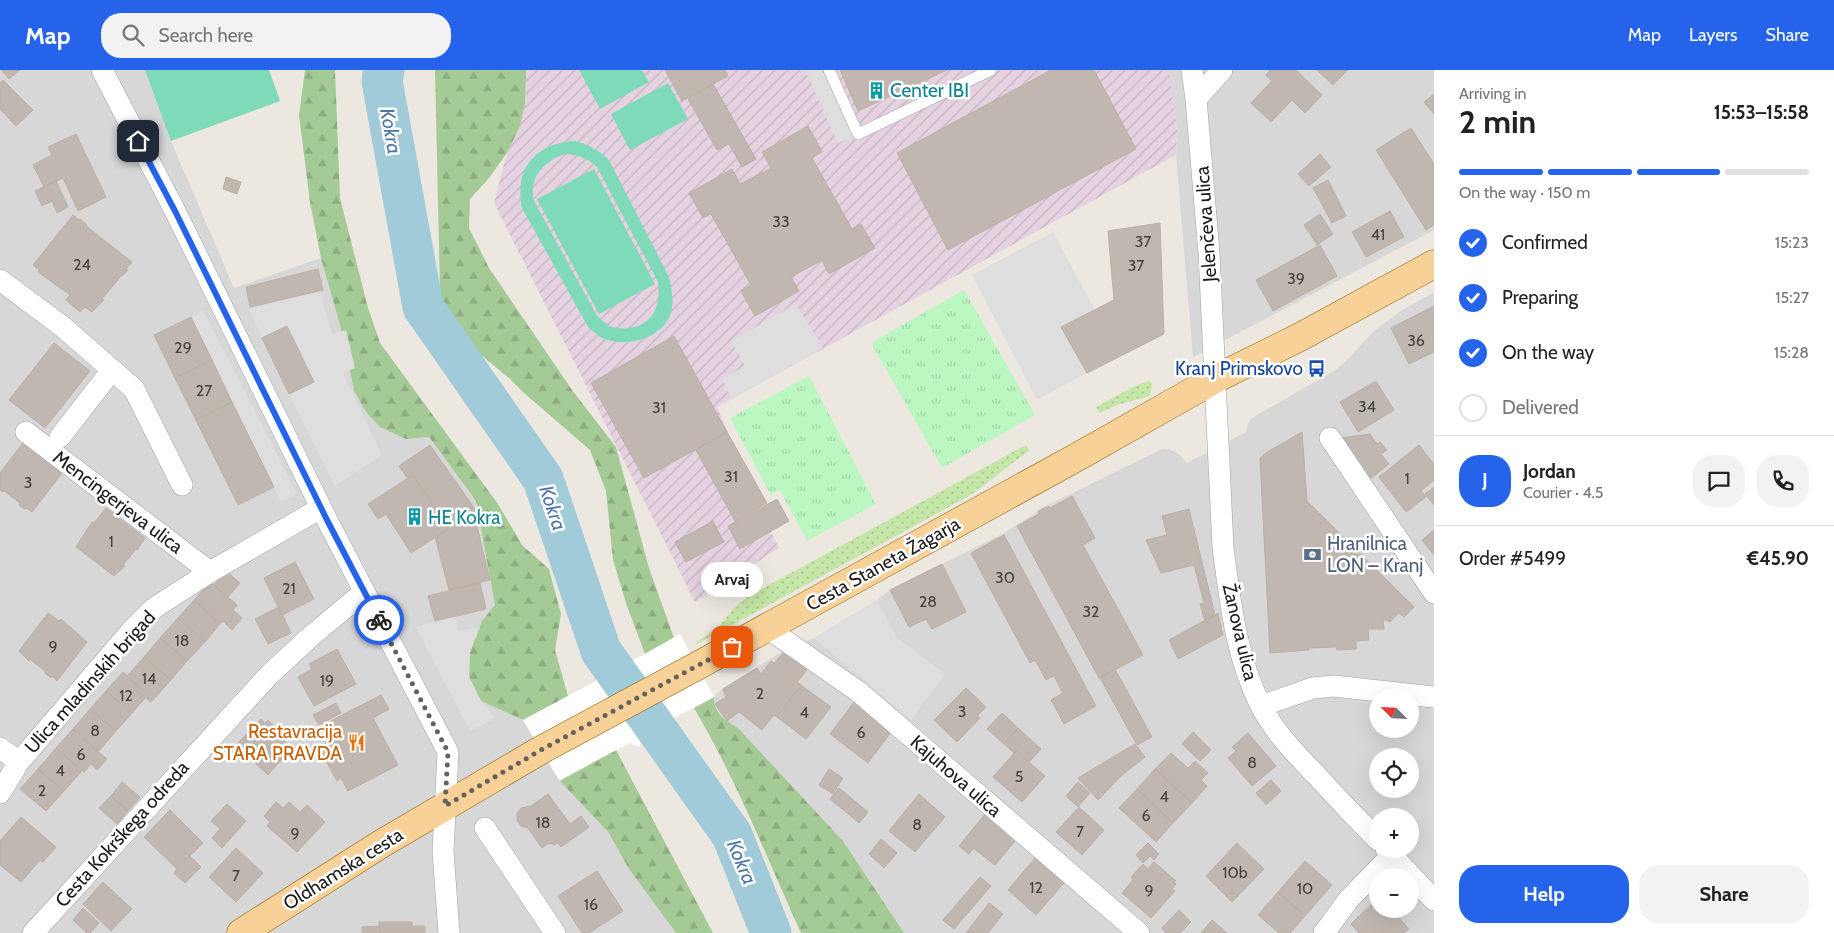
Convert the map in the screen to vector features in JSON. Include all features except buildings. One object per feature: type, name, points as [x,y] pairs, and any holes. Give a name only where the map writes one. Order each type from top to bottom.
[{"type":"main road","name":"Cesta Staneta Žagarja","points":[[445,806],[541,750],[767,628],[1215,379],[1300,337],[1434,264]]},
{"type":"main road","name":"Oldhamska cesta","points":[[242,933],[318,883],[445,806]]},
{"type":"street","points":[[102,70],[175,211],[321,508],[448,752],[443,850],[449,933]]},
{"type":"street","name":"Jelenčeva ulica","points":[[1192,70],[1209,253],[1215,379]]},
{"type":"street","points":[[1196,99],[1222,70]]},
{"type":"street","points":[[0,280],[62,327],[134,389],[182,485]]},
{"type":"street","points":[[60,437],[112,370]]},
{"type":"street","name":"Žanova ulica","points":[[1215,379],[1223,548],[1239,645],[1249,680],[1261,706],[1286,744],[1369,831]]},
{"type":"street","name":"Mencingerjeva ulica","points":[[26,432],[210,572]]},
{"type":"street","points":[[1330,438],[1434,593]]},
{"type":"street","name":"Ulica mladinskih brigad","points":[[0,793],[18,762],[131,631],[154,608],[210,572],[321,508]]},
{"type":"street","name":"Cesta Kokrškega odreda","points":[[33,933],[269,675],[310,637],[364,592]]},
{"type":"street","name":"Kajuhova ulica","points":[[767,628],[859,692],[1139,933]]},
{"type":"street","points":[[1261,706],[1313,688],[1334,686],[1356,687],[1414,696],[1434,696]]},
{"type":"street","points":[[0,748],[18,762]]},
{"type":"street","points":[[488,833],[555,933]]},
{"type":"street","points":[[1324,933],[1378,858]]},
{"type":"street","name":"Žanova ulica","points":[[1394,858],[1434,900]]},
{"type":"lane","points":[[829,70],[858,134],[991,70]]},
{"type":"shaded area","points":[[0,70],[269,70],[280,101],[171,141],[234,288],[321,258],[340,325],[354,390],[406,439],[429,437],[476,502],[495,605],[482,622],[470,652],[481,701],[523,720],[560,781],[608,832],[629,869],[676,933],[0,933]]},
{"type":"shaded area","points":[[526,70],[1169,70],[1177,129],[1176,155],[717,407],[779,548],[695,602],[494,203],[507,153],[520,126],[525,104]]},
{"type":"shaded area","points":[[805,70],[829,70],[858,134],[838,143]]},
{"type":"shaded area","points":[[1169,70],[1434,70],[1434,230],[1193,357],[1176,155],[1177,129]]},
{"type":"shaded area","points":[[1053,232],[1095,310],[1062,327],[1087,373],[1037,400],[972,275]]},
{"type":"shaded area","points":[[320,291],[332,334],[346,330],[355,368],[343,373],[382,455],[335,486],[289,394],[314,381],[287,326],[262,338],[249,309]]},
{"type":"shaded area","points":[[1434,292],[1434,933],[904,933],[737,727],[726,722],[714,705],[714,697],[722,689],[783,651],[814,638],[877,600],[890,590],[1002,534],[1048,505],[1162,449],[1169,449],[1179,454],[1187,463],[1246,432],[1248,423],[1252,418],[1334,371],[1375,330],[1401,311]]},
{"type":"shaded area","points":[[796,304],[823,348],[732,399],[722,379],[745,366],[731,341]]},
{"type":"shaded area","points":[[203,310],[297,494],[281,502],[191,317]]},
{"type":"shaded area","points":[[877,600],[896,637],[945,674],[911,720],[814,638]]},
{"type":"shaded area","points":[[455,616],[459,631],[480,627],[470,652],[469,677],[481,701],[496,718],[470,731],[416,627]]},
{"type":"green space","points":[[145,70],[269,70],[280,101],[171,141]]},
{"type":"green space","points":[[305,70],[335,70],[340,198],[368,308],[380,343],[498,504],[522,545],[549,569],[561,614],[555,650],[568,696],[523,720],[481,701],[469,677],[470,652],[482,621],[495,605],[476,501],[429,437],[406,439],[380,427],[366,412],[354,390],[340,325],[321,258],[310,202],[299,115]]},
{"type":"green space","points":[[435,70],[526,70],[525,104],[520,126],[507,153],[489,178],[470,199],[469,228],[489,268],[572,390],[616,447],[649,568],[674,638],[645,654],[627,606],[613,560],[606,491],[590,450],[456,334],[443,307],[440,291]]},
{"type":"green space","points":[[579,70],[642,70],[649,82],[600,109]]},
{"type":"green space","points":[[668,83],[688,119],[630,150],[611,114]]},
{"type":"green space","points":[[575,141],[598,151],[609,160],[669,277],[672,298],[671,313],[663,326],[648,337],[628,342],[618,342],[600,337],[588,327],[522,208],[521,181],[530,161],[549,147]],"holes":[[[565,154],[579,156],[597,167],[658,282],[657,306],[650,318],[638,326],[629,328],[611,327],[597,316],[534,201],[533,185],[539,172],[550,161]]]},
{"type":"green space","points":[[594,169],[655,284],[599,314],[537,199]]},
{"type":"green space","points":[[964,290],[1035,415],[942,468],[871,343]]},
{"type":"green space","points":[[809,376],[876,504],[807,541],[780,490],[771,495],[730,418]]},
{"type":"green space","points":[[1149,381],[1152,384],[1150,396],[1120,404],[1099,413],[1096,407],[1133,387]]},
{"type":"green space","points":[[1026,445],[1029,451],[969,496],[697,644],[696,642],[718,628],[732,610],[747,597]]},
{"type":"green space","points":[[714,697],[715,707],[721,715],[737,727],[843,841],[904,933],[801,933],[724,763],[694,708]]},
{"type":"green space","points":[[616,750],[713,933],[676,933],[629,869],[608,832],[560,781]]},
{"type":"pier","points":[[680,634],[714,697],[643,734],[639,747],[630,743],[559,780],[523,720],[596,681],[599,670],[611,673]]},
{"type":"waterway","name":"Kokra","points":[[384,70],[382,81],[423,307],[543,479],[601,651],[732,835],[771,933]]},
{"type":"way so far","points":[[379,620],[448,752],[445,806],[541,750],[732,647]]},
{"type":"place","name":"Center IBI","points":[[876,90]]},
{"type":"place","name":"Kranj Primskovo","points":[[1317,368]]},
{"type":"place","name":"HE Kokra","points":[[414,517]]},
{"type":"place","name":"Hranilnica LON – Kranj","points":[[1313,554]]},
{"type":"place","name":"Arvaj","points":[[732,647]]},
{"type":"place","name":"Restavracija STARA PRAVDA","points":[[356,742]]},
{"type":"route","points":[[138,141],[175,211],[219,304],[379,620]]}]
